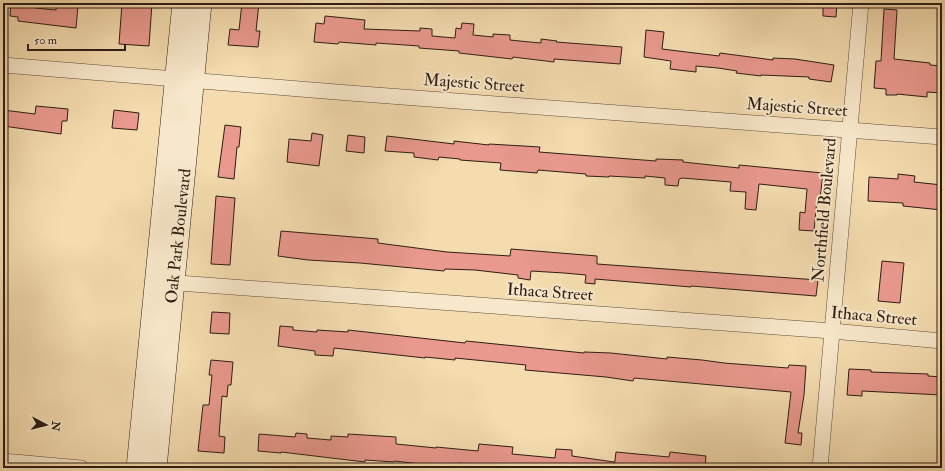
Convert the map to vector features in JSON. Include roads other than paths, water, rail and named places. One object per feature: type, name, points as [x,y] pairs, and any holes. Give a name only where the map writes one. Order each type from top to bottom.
[{"type":"street","name":"Oak Park Boulevard","points":[[156,468],[165,282],[184,80],[183,3]]},
{"type":"street","name":"Oak Park Boulevard","points":[[184,80],[201,3]]},
{"type":"street","name":"Northfield Boulevard","points":[[820,468],[861,3]]},
{"type":"street","name":"Majestic Street","points":[[3,65],[942,137]]},
{"type":"street","name":"Oak Park Boulevard","points":[[137,468],[165,282]]},
{"type":"street","name":"Ithaca Street","points":[[165,282],[832,331],[942,341]]},
{"type":"street","points":[[3,462],[81,468]]}]
